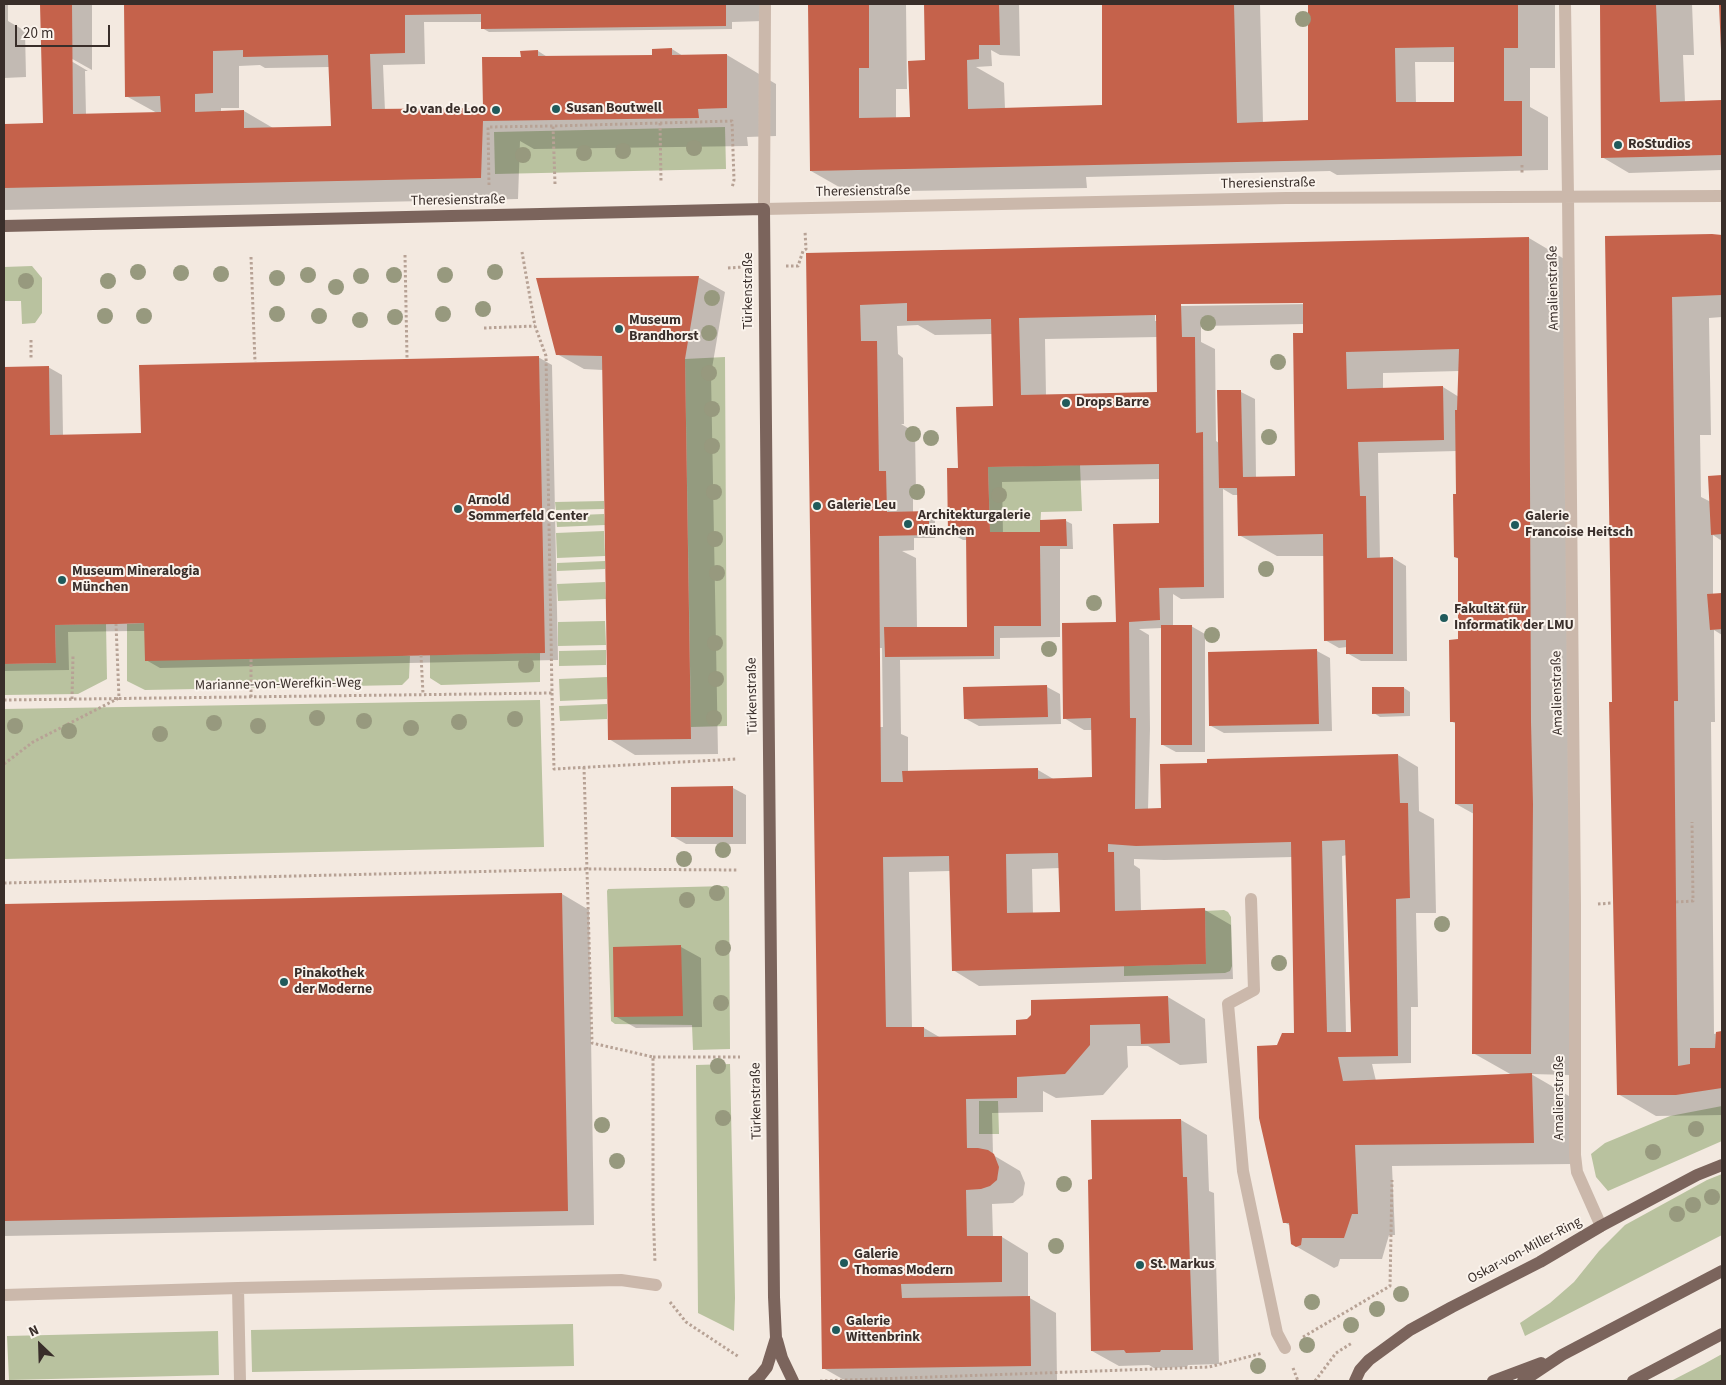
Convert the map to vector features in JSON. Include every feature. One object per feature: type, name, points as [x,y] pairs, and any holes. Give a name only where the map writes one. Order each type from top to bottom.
[{"type":"main road","name":"Theresienstraße","points":[[4,226],[764,209]]},
{"type":"main road","name":"Türkenstraße","points":[[754,1381],[767,1367],[776,1338],[764,209]]},
{"type":"main road","name":"Oskar-von-Miller-Ring","points":[[1355,1381],[1360,1370],[1369,1360],[1410,1330],[1452,1306],[1540,1262],[1601,1226],[1697,1175],[1722,1165]]},
{"type":"main road","points":[[1522,1381],[1562,1355],[1722,1271]]},
{"type":"main road","points":[[1633,1381],[1722,1334]]},
{"type":"main road","points":[[776,1338],[782,1358],[793,1381]]},
{"type":"main road","points":[[1493,1381],[1562,1355]]},
{"type":"street","name":"Türkenstraße","points":[[764,209],[765,4]]},
{"type":"street","name":"Amalienstraße","points":[[1564,4],[1568,196],[1575,904],[1575,1155],[1577,1172],[1601,1226]]},
{"type":"street","name":"Theresienstraße","points":[[764,209],[1276,198],[1722,196]]},
{"type":"street","points":[[1251,899],[1254,990],[1228,1004],[1243,1171],[1277,1333],[1285,1348]]},
{"type":"street","points":[[4,1296],[238,1288],[621,1280],[656,1285]]},
{"type":"street","points":[[238,1288],[240,1381]]},
{"type":"path","points":[[488,186],[488,127],[732,122],[734,180],[731,192]]},
{"type":"path","points":[[660,123],[661,181]]},
{"type":"path","points":[[553,126],[555,184]]},
{"type":"path","points":[[1522,165],[1522,173]]},
{"type":"path","points":[[522,252],[535,326],[546,356],[554,769],[737,759]]},
{"type":"path","points":[[405,255],[408,358]]},
{"type":"path","points":[[251,257],[255,362]]},
{"type":"path","points":[[484,328],[535,326]]},
{"type":"path","points":[[31,340],[31,359]]},
{"type":"path","points":[[4,764],[33,742],[119,698],[116,624]]},
{"type":"path","points":[[421,655],[423,694]]},
{"type":"path","points":[[72,699],[73,656]]},
{"type":"path","points":[[251,659],[251,697]]},
{"type":"path","name":"Marianne-von-Werefkin-Weg","points":[[4,700],[552,693]]},
{"type":"path","points":[[584,767],[592,1043],[653,1057],[740,1057]]},
{"type":"path","points":[[1676,902],[1693,901],[1692,822]]},
{"type":"path","points":[[4,883],[586,869],[738,870]]},
{"type":"path","points":[[1598,904],[1612,903]]},
{"type":"path","points":[[653,1057],[653,1207],[656,1285]]},
{"type":"path","points":[[820,1381],[1209,1367],[1285,1348],[1390,1286],[1392,1180]]},
{"type":"path","points":[[686,1322],[739,1356]]},
{"type":"green space","points":[[725,127],[726,169],[495,174],[494,132]]},
{"type":"green space","points":[[32,266],[42,278],[42,313],[35,323],[22,324],[21,301],[4,301],[4,267]]},
{"type":"green space","points":[[725,357],[727,726],[691,727],[685,359]]},
{"type":"green space","points":[[1080,465],[1082,511],[1041,512],[1040,532],[990,532],[988,467]]},
{"type":"green space","points":[[604,501],[604,509],[556,510],[555,502]]},
{"type":"green space","points":[[604,514],[605,525],[557,527],[556,516]]},
{"type":"green space","points":[[604,531],[605,556],[557,558],[556,533]]},
{"type":"green space","points":[[605,561],[605,569],[557,571],[557,563]]},
{"type":"green space","points":[[605,582],[606,599],[558,601],[557,584]]},
{"type":"green space","points":[[605,621],[606,645],[558,646],[558,622]]},
{"type":"green space","points":[[144,623],[410,656],[409,678],[402,685],[145,690],[127,681],[127,624]]},
{"type":"green space","points":[[106,624],[107,679],[78,694],[4,695],[4,664],[56,663],[55,625]]},
{"type":"green space","points":[[606,650],[606,665],[559,666],[559,651]]},
{"type":"green space","points":[[540,653],[540,682],[441,685],[430,678],[430,655]]},
{"type":"green space","points":[[607,677],[607,699],[560,701],[559,679]]},
{"type":"green space","points":[[540,700],[544,847],[4,859],[4,709]]},
{"type":"green space","points":[[607,704],[607,719],[560,721],[559,706]]},
{"type":"green space","points":[[727,886],[729,888],[730,1049],[693,1050],[692,1025],[615,1024],[611,1021],[608,889]]},
{"type":"green space","points":[[1224,910],[1231,917],[1232,966],[1230,971],[1225,973],[1124,976],[1124,966],[1206,964],[1205,911]]},
{"type":"green space","points":[[730,1064],[734,1331],[698,1313],[696,1065]]},
{"type":"green space","points":[[979,1101],[998,1101],[999,1134],[979,1134]]},
{"type":"green space","points":[[1722,1106],[1722,1141],[1608,1191],[1596,1177],[1591,1154],[1605,1143],[1670,1116]]},
{"type":"green space","points":[[1722,1174],[1722,1235],[1525,1336],[1520,1323],[1550,1303],[1574,1282],[1599,1251],[1625,1225],[1707,1180]]},
{"type":"green space","points":[[573,1324],[574,1366],[252,1372],[251,1330]]},
{"type":"green space","points":[[218,1331],[219,1375],[9,1380],[7,1336]]},
{"type":"green space","points":[[1722,1354],[1721,1381],[1671,1381],[1704,1364]]},
{"type":"building","points":[[40,4],[72,4],[73,114],[161,112],[160,96],[125,97],[124,4],[726,4],[726,26],[481,29],[481,14],[405,15],[405,53],[370,54],[372,109],[483,108],[482,57],[521,57],[520,51],[538,50],[538,56],[652,55],[652,49],[672,48],[672,55],[727,54],[727,108],[698,109],[699,118],[483,121],[481,178],[4,188],[4,124],[43,123]],"holes":[[[243,50],[243,57],[328,55],[331,126],[244,128],[244,110],[195,112],[195,94],[213,93],[213,51]]]},
{"type":"building","points":[[808,4],[869,4],[869,68],[859,68],[859,118],[910,117],[908,61],[925,60],[924,4],[999,4],[1000,45],[979,45],[979,59],[967,60],[968,109],[1102,105],[1102,4],[1234,4],[1237,123],[1308,120],[1308,4],[1518,4],[1518,48],[1504,48],[1504,101],[1522,101],[1522,156],[810,171]],"holes":[[[1454,47],[1454,102],[1396,102],[1395,48]]]},
{"type":"building","points":[[1600,4],[1656,4],[1660,102],[1722,100],[1722,155],[1601,158]]},
{"type":"building","points":[[1719,4],[1722,4],[1722,50],[1721,50]]},
{"type":"building","points":[[1722,235],[1722,295],[1672,297],[1678,701],[1674,701],[1677,1000],[1678,1066],[1690,1064],[1690,1048],[1715,1048],[1716,1032],[1722,1031],[1722,1088],[1676,1095],[1617,1095],[1609,702],[1612,702],[1605,236]]},
{"type":"building","points":[[1529,237],[1533,804],[1531,1054],[1472,1054],[1473,804],[1455,804],[1455,722],[1450,722],[1449,640],[1458,639],[1458,558],[1454,557],[1453,494],[1456,494],[1455,410],[1457,410],[1459,349],[1346,352],[1347,389],[1443,386],[1444,440],[1358,442],[1360,496],[1366,496],[1367,558],[1393,557],[1393,654],[1346,654],[1346,640],[1324,641],[1323,534],[1238,536],[1237,488],[1219,488],[1217,390],[1241,390],[1243,477],[1295,476],[1293,333],[1303,333],[1303,303],[1181,304],[1182,337],[1195,337],[1196,433],[1203,432],[1204,587],[1159,588],[1160,620],[1129,622],[1130,718],[1136,718],[1135,809],[1161,808],[1160,764],[1207,763],[1207,759],[1398,754],[1400,803],[1408,803],[1410,898],[1396,899],[1398,1056],[1338,1057],[1343,1081],[1532,1073],[1534,1143],[1355,1145],[1358,1214],[1352,1214],[1344,1238],[1302,1238],[1301,1245],[1296,1247],[1291,1244],[1289,1223],[1283,1223],[1259,1118],[1257,1046],[1277,1045],[1282,1033],[1294,1033],[1291,842],[1136,846],[1108,844],[1108,852],[1114,852],[1115,911],[1205,908],[1206,964],[952,971],[949,856],[883,857],[886,1027],[924,1027],[924,1037],[1016,1035],[1016,1020],[1027,1019],[1031,1015],[1031,1000],[1168,996],[1170,1043],[1141,1044],[1140,1024],[1090,1025],[1090,1045],[1065,1074],[1017,1077],[1017,1098],[966,1099],[967,1148],[988,1150],[994,1154],[999,1167],[997,1180],[990,1186],[966,1190],[967,1236],[1002,1236],[1002,1282],[901,1284],[902,1298],[1030,1296],[1031,1366],[822,1369],[806,253]],"holes":[[[907,303],[907,321],[991,319],[993,406],[956,407],[958,468],[947,468],[948,533],[966,533],[967,627],[884,627],[885,657],[994,656],[994,626],[1041,626],[1040,546],[1067,546],[1066,519],[1040,520],[1040,532],[990,532],[988,467],[1159,464],[1159,523],[1113,524],[1116,622],[1062,623],[1063,719],[1091,718],[1092,777],[1038,779],[1038,768],[902,771],[903,782],[881,782],[879,536],[929,535],[929,511],[887,512],[886,471],[879,471],[877,341],[861,341],[860,305]],[[1156,315],[1157,392],[1021,395],[1019,318]],[[1345,840],[1351,1032],[1327,1032],[1322,841]],[[1058,853],[1060,912],[1007,913],[1006,854]]]},
{"type":"building","points":[[699,276],[685,359],[691,739],[608,740],[602,356],[556,355],[536,278]]},
{"type":"building","points":[[539,356],[545,653],[145,661],[144,623],[55,625],[56,663],[4,664],[4,367],[49,366],[50,435],[141,433],[139,365]]},
{"type":"building","points":[[1722,475],[1722,534],[1711,535],[1708,476]]},
{"type":"building","points":[[1722,593],[1722,629],[1710,630],[1707,594]]},
{"type":"building","points":[[1161,625],[1192,625],[1192,745],[1161,745]]},
{"type":"building","points":[[1317,649],[1319,724],[1209,726],[1208,652]]},
{"type":"building","points":[[1047,685],[1048,717],[964,719],[963,687]]},
{"type":"building","points":[[1372,687],[1404,687],[1404,713],[1372,714]]},
{"type":"building","points":[[733,786],[733,837],[671,837],[671,787]]},
{"type":"building","name":"Pinakothek der Moderne","points":[[562,893],[568,1211],[4,1221],[4,904]]},
{"type":"building","points":[[681,945],[683,1016],[614,1017],[613,947]]},
{"type":"building","name":"St. Markus","points":[[1181,1119],[1183,1177],[1187,1177],[1193,1350],[1126,1353],[1124,1350],[1091,1351],[1088,1180],[1092,1179],[1091,1120]]},
{"type":"place","name":"Susan Boutwell","points":[[556,109]]},
{"type":"place","name":"Jo van de Loo","points":[[496,110]]},
{"type":"place","name":"RoStudios","points":[[1618,145]]},
{"type":"place","name":"Museum Brandhorst","points":[[619,329]]},
{"type":"place","name":"Drops Barre","points":[[1066,403]]},
{"type":"place","name":"Galerie Leu","points":[[817,506]]},
{"type":"place","name":"Arnold Sommerfeld Center","points":[[458,509]]},
{"type":"place","name":"Architekturgalerie München","points":[[908,524]]},
{"type":"place","name":"Galerie Francoise Heitsch","points":[[1515,525]]},
{"type":"place","name":"Museum Mineralogia München","points":[[62,580]]},
{"type":"place","name":"Fakultät für Informatik der LMU","points":[[1444,618]]},
{"type":"place","name":"Pinakothek der Moderne","points":[[284,982]]},
{"type":"place","name":"Galerie Thomas Modern","points":[[844,1263]]},
{"type":"place","name":"St. Markus","points":[[1140,1265]]},
{"type":"place","name":"Galerie Wittenbrink","points":[[836,1330]]}]
